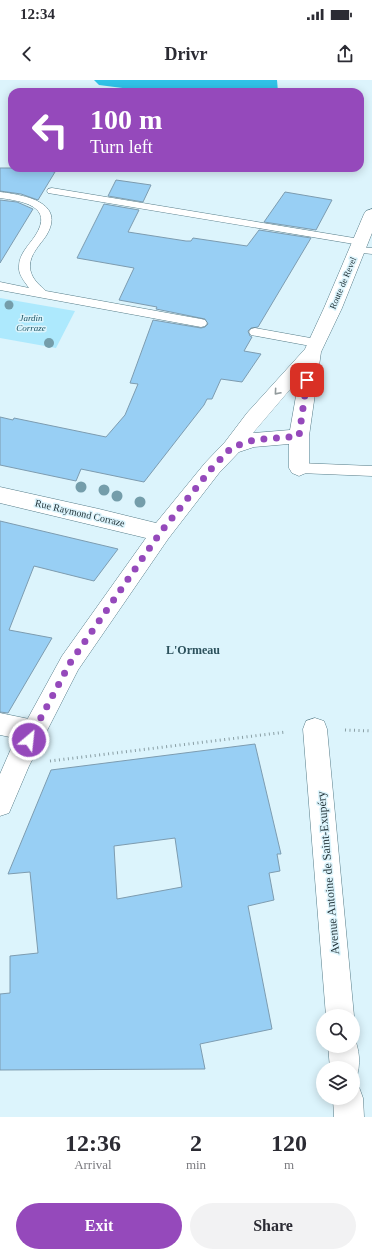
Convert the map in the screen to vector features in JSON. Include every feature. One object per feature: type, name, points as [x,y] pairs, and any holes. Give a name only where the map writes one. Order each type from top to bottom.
[{"type":"main road","name":"Route de Revel","points":[[314,348],[363,248],[372,214]]},
{"type":"main road","points":[[299,468],[299,436],[314,348]]},
{"type":"main road","points":[[0,804],[19,759],[70,663],[160,533],[212,468],[232,447],[254,418],[314,348]]},
{"type":"main road","points":[[232,447],[254,440],[299,436]]},
{"type":"main road","name":"Rue Raymond Corraze","points":[[0,494],[160,533]]},
{"type":"main road","points":[[0,724],[34,731]]},
{"type":"main road","name":"Avenue Antoine de Saint-Exupéry","points":[[315,729],[339,1009]]},
{"type":"main road","points":[[349,1105],[350,1117]]},
{"type":"lane","points":[[52,191],[363,248]]},
{"type":"lane","points":[[0,195],[27,199],[36,203],[42,210],[45,217],[45,227],[25,261],[24,269],[29,280],[43,294]]},
{"type":"lane","points":[[0,286],[201,322]]},
{"type":"lane","points":[[255,332],[314,348]]},
{"type":"lane","points":[[299,468],[372,471]]},
{"type":"path","points":[[44,761],[315,729]]},
{"type":"green space","name":"Jardin Corraze","points":[[0,298],[75,311],[56,348],[0,338]]},
{"type":"shaded area","points":[[94,80],[277,80],[278,88],[123,88],[99,85]]},
{"type":"building","points":[[0,168],[8,168],[8,172],[55,172],[38,200],[21,194],[0,191]]},
{"type":"building","points":[[116,180],[151,185],[143,202],[108,196]]},
{"type":"building","points":[[285,192],[332,200],[316,230],[264,222]]},
{"type":"building","points":[[0,200],[17,202],[33,209],[0,263]]},
{"type":"building","points":[[104,204],[139,210],[128,232],[186,241],[191,241],[193,238],[247,246],[259,230],[311,238],[258,327],[251,328],[248,331],[252,337],[244,351],[261,354],[242,382],[221,379],[212,399],[207,399],[204,405],[144,482],[81,469],[76,481],[0,465],[0,417],[13,420],[14,418],[106,437],[125,415],[138,384],[130,383],[153,320],[201,328],[208,324],[205,319],[156,309],[157,307],[119,300],[134,268],[77,258]]},
{"type":"building","points":[[0,521],[118,549],[94,581],[34,566],[9,630],[52,638],[8,713],[0,712]]},
{"type":"building","points":[[255,744],[281,854],[277,854],[280,871],[269,873],[274,900],[248,906],[272,1029],[200,1044],[205,1069],[0,1070],[0,994],[10,993],[10,956],[38,953],[30,872],[8,874],[51,770]],"holes":[[[175,838],[182,887],[117,899],[114,846]]]},
{"type":"district","name":"L'Ormeau","points":[[193,650]]},
{"type":"route","points":[[29,740],[70,663],[160,533],[212,468],[232,447],[254,440],[299,436],[307,380]]}]
